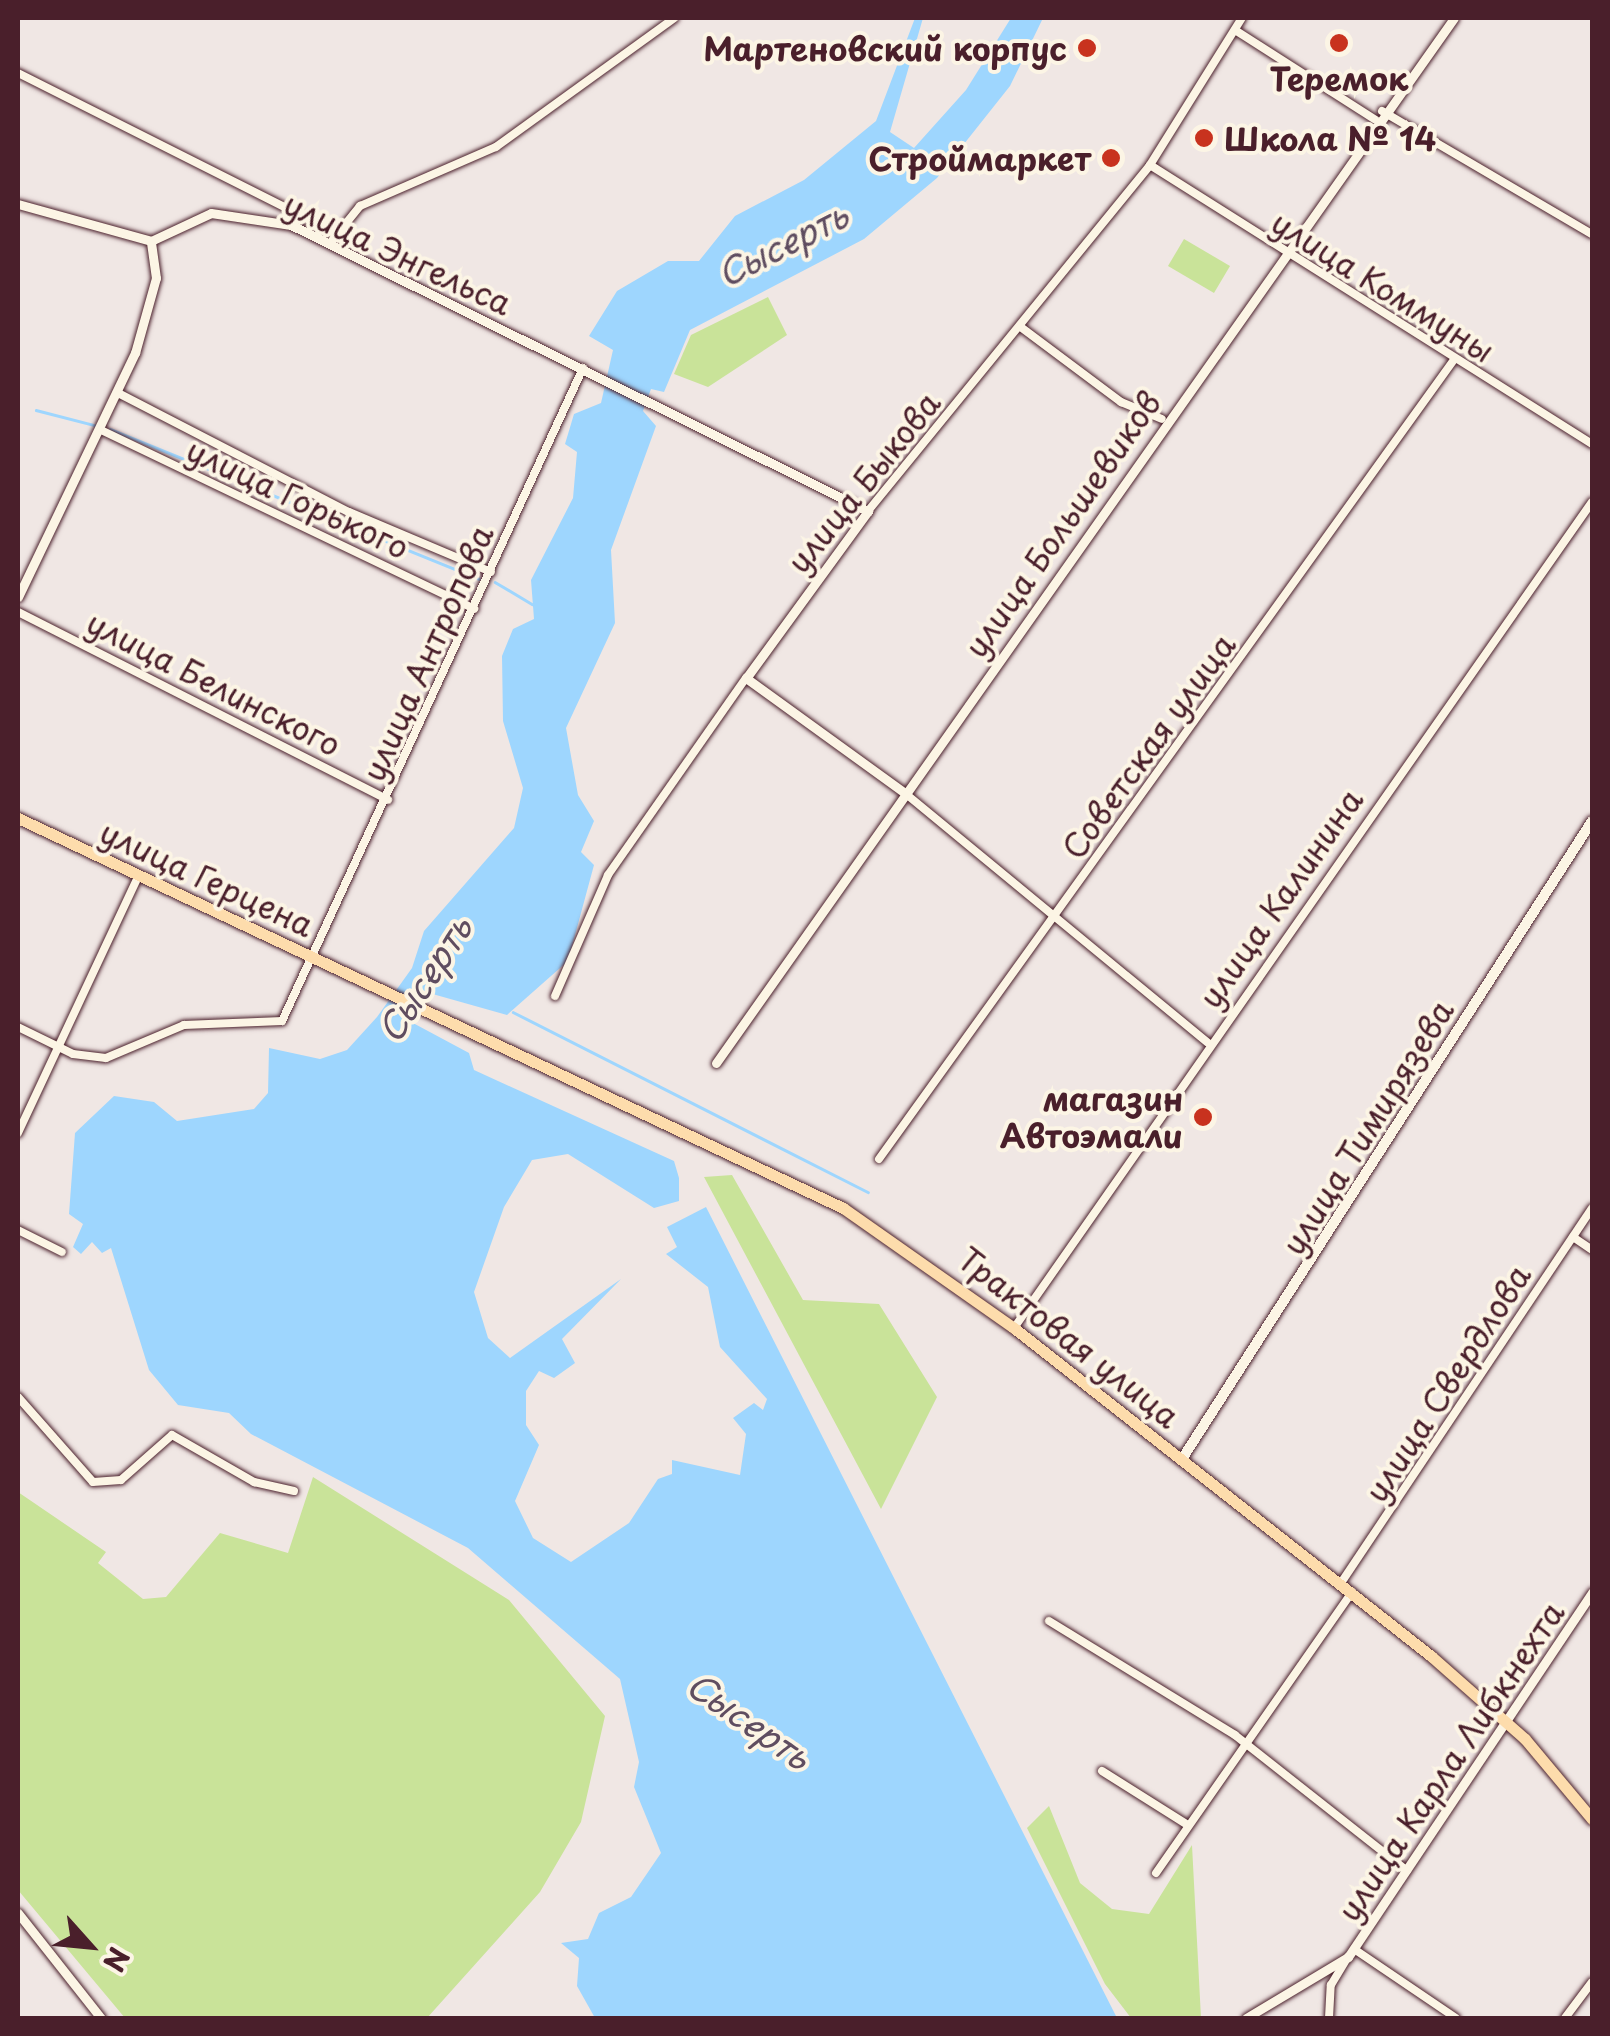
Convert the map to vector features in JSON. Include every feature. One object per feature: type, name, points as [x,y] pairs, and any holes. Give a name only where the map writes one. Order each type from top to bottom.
[{"type":"main road","name":"улица Герцена","points":[[18,818],[433,1013]]},
{"type":"main road","name":"улица Тимирязева","points":[[1182,1459],[1592,821]]},
{"type":"main road","name":"Трактовая улица","points":[[433,1013],[843,1208],[1014,1328],[1347,1588],[1507,1722],[1592,1819]]},
{"type":"street","points":[[18,74],[332,238],[389,188],[496,147],[564,106],[674,18]]},
{"type":"street","name":"улица Быкова","points":[[555,996],[608,875],[746,678],[868,511],[1022,328],[1150,165],[1242,18]]},
{"type":"street","name":"улица Большевиков","points":[[716,1063],[1162,420],[1379,116],[1454,18]]},
{"type":"street","points":[[1235,30],[1379,116],[1592,234]]},
{"type":"street","name":"улица Коммуны","points":[[1150,165],[1453,361],[1592,444]]},
{"type":"street","points":[[18,204],[151,241],[153,294],[118,393],[18,598]]},
{"type":"street","name":"улица Энгельса","points":[[151,241],[236,210],[332,238],[868,511]]},
{"type":"street","points":[[1022,328],[1121,402],[1162,420]]},
{"type":"street","name":"Советская улица","points":[[879,1158],[1453,361]]},
{"type":"street","name":"улица Антропова","points":[[60,1048],[106,1058],[184,1025],[282,1020],[388,800],[584,368]]},
{"type":"street","name":"улица Горького","points":[[118,393],[349,512],[491,572]]},
{"type":"street","name":"улица Горького","points":[[100,430],[474,609]]},
{"type":"street","name":"улица Калинина","points":[[1014,1328],[1208,1043],[1592,502]]},
{"type":"street","name":"улица Белинского","points":[[18,612],[388,800]]},
{"type":"street","points":[[746,678],[906,794],[1208,1043]]},
{"type":"street","points":[[18,1134],[138,877]]},
{"type":"street","points":[[18,1027],[60,1048]]},
{"type":"street","name":"улица Свердлова","points":[[1156,1873],[1347,1588],[1592,1208]]},
{"type":"street","points":[[18,1230],[62,1252]]},
{"type":"street","points":[[1573,1237],[1592,1250]]},
{"type":"street","points":[[18,1397],[93,1482],[106,1486],[136,1470],[172,1435],[254,1482],[294,1491]]},
{"type":"street","name":"улица Карла Либкнехта","points":[[1329,2018],[1331,1985],[1592,1592]]},
{"type":"street","points":[[1049,1621],[1240,1743],[1407,1872]]},
{"type":"street","points":[[1102,1771],[1186,1824]]},
{"type":"street","points":[[18,1914],[101,2018]]},
{"type":"street","points":[[1351,1953],[1456,2018]]},
{"type":"street","name":"улица Карла Либкнехта","points":[[1246,2018],[1351,1953]]},
{"type":"street","points":[[1566,2018],[1592,1982]]},
{"type":"green space","points":[[1184,239],[1230,266],[1214,293],[1168,266]]},
{"type":"green space","points":[[768,297],[787,335],[708,387],[674,374],[691,335]]},
{"type":"green space","points":[[732,1175],[803,1300],[879,1304],[937,1397],[881,1509],[704,1177]]},
{"type":"green space","points":[[313,1477],[509,1600],[605,1716],[581,1822],[540,1892],[427,2018],[125,2018],[18,1890],[18,1492],[106,1552],[98,1563],[143,1599],[166,1597],[220,1533],[288,1553]]},
{"type":"green space","points":[[1049,1806],[1080,1883],[1112,1909],[1149,1914],[1192,1845],[1201,2018],[1131,2018],[1105,1984],[1027,1828]]},
{"type":"water","name":"Сысерть","points":[[915,18],[923,18],[890,132],[914,148],[966,90],[1011,18],[1043,18],[1010,86],[937,178],[864,239],[690,330],[664,392],[651,389],[643,411],[656,426],[611,550],[615,623],[566,728],[578,795],[594,821],[581,852],[594,865],[568,961],[507,1015],[429,993],[412,1008],[413,1023],[469,1053],[474,1070],[674,1161],[679,1178],[679,1201],[654,1208],[568,1154],[532,1160],[504,1207],[474,1292],[488,1338],[510,1358],[621,1279],[562,1339],[575,1363],[554,1378],[539,1371],[526,1391],[526,1425],[539,1445],[515,1501],[533,1538],[571,1562],[629,1523],[658,1479],[672,1474],[672,1460],[740,1475],[746,1434],[733,1418],[754,1403],[763,1410],[767,1399],[720,1347],[708,1287],[666,1254],[677,1247],[667,1227],[706,1207],[1117,2018],[595,2018],[577,1986],[579,1958],[561,1943],[588,1939],[599,1913],[631,1897],[661,1853],[634,1787],[639,1762],[620,1679],[468,1548],[251,1434],[229,1413],[178,1405],[149,1370],[111,1248],[102,1253],[92,1242],[81,1254],[73,1247],[83,1224],[69,1214],[75,1133],[114,1096],[154,1102],[177,1121],[254,1109],[268,1093],[269,1048],[320,1059],[347,1050],[377,1017],[412,968],[424,931],[514,828],[523,788],[503,721],[502,656],[513,629],[534,619],[531,580],[573,498],[577,452],[565,444],[574,414],[601,403],[613,350],[589,336],[617,291],[668,261],[699,261],[735,216],[804,180],[876,121]]},
{"type":"waterway","points":[[36,410],[94,425]]},
{"type":"waterway","points":[[110,429],[479,579]]},
{"type":"waterway","points":[[495,582],[532,604]]},
{"type":"waterway","points":[[513,1012],[868,1192]]},
{"type":"place","name":"Теремок","points":[[1339,43]]},
{"type":"place","name":"Мартеновский корпус","points":[[1087,48]]},
{"type":"place","name":"Школа № 14","points":[[1204,138]]},
{"type":"place","name":"Строймаркет","points":[[1111,158]]},
{"type":"place","name":"магазин Автоэмали","points":[[1203,1117]]}]
